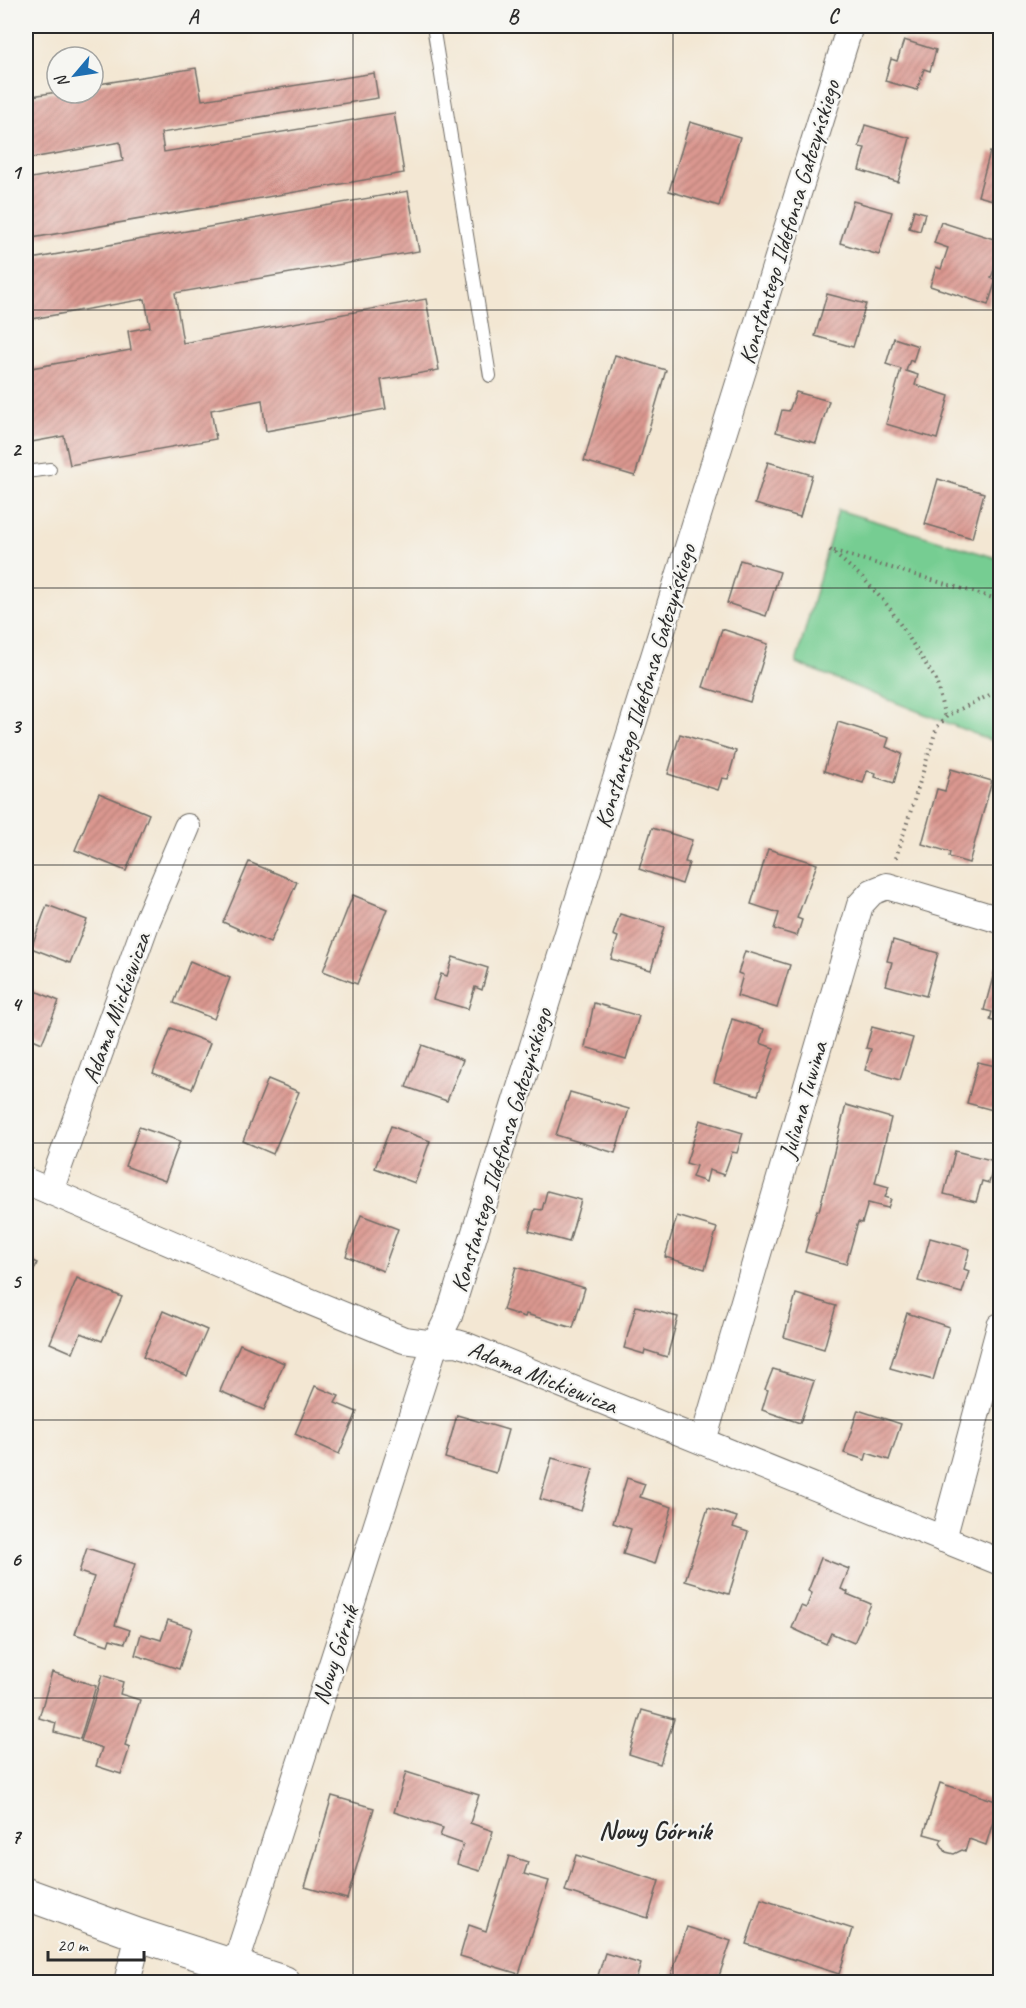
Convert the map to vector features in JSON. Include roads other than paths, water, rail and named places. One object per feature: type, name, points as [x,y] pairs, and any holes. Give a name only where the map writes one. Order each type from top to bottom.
[{"type":"street","name":"Konstantego Ildefonsa Gałczyńskiego","points":[[435,1344],[449,1316],[850,26]]},
{"type":"street","name":"Adama Mickiewicza","points":[[50,1191],[147,921],[187,827]]},
{"type":"street","name":"Juliana Tuwima","points":[[703,1441],[860,905],[872,892],[887,886],[1000,920]]},
{"type":"street","name":"Adama Mickiewicza","points":[[26,1181],[404,1340],[435,1344],[457,1343],[1000,1562]]},
{"type":"street","points":[[943,1539],[1000,1326]]},
{"type":"street","name":"Nowy Górnik","points":[[234,1966],[435,1344]]},
{"type":"street","points":[[26,1894],[139,1935],[284,1983]]},
{"type":"street","points":[[127,1983],[139,1935]]},
{"type":"lane","points":[[433,26],[490,376]]},
{"type":"lane","points":[[26,472],[50,469]]},
{"type":"district","name":"Nowy Górnik","points":[[655,1830]]}]
